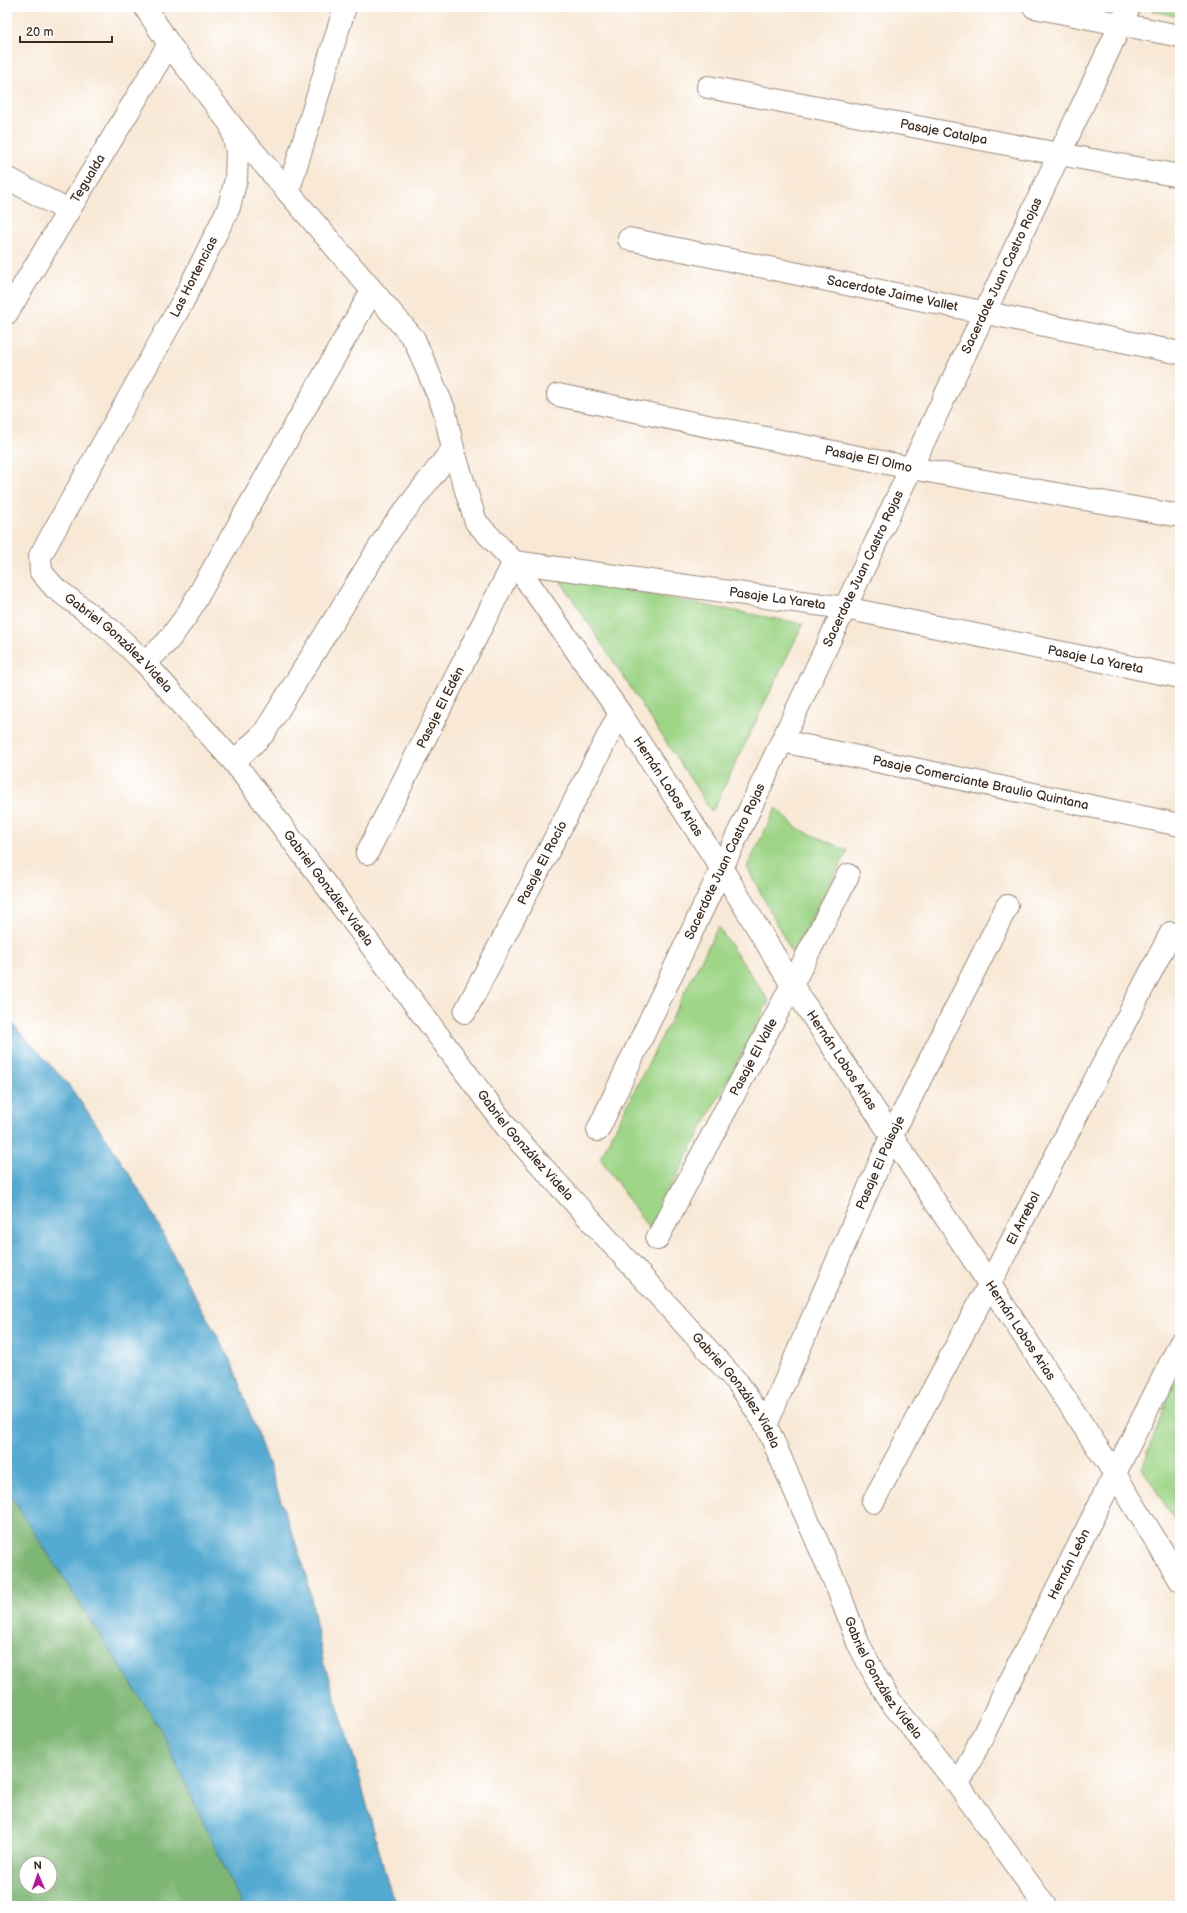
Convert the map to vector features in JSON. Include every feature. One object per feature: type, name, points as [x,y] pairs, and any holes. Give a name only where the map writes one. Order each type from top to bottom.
[{"type":"street","name":"Las Hortencias","points":[[46,547],[183,301],[229,207],[236,179],[237,151],[231,125],[169,44],[145,7]]},
{"type":"street","points":[[288,192],[345,7]]},
{"type":"street","points":[[1034,7],[1124,16],[1180,36]]},
{"type":"street","name":"Sacerdote Juan Castro Rojas","points":[[598,1130],[1124,16]]},
{"type":"street","name":"Tegualda","points":[[7,313],[169,44]]},
{"type":"street","name":"Pasaje Catalpa","points":[[708,87],[1180,176]]},
{"type":"street","name":"Hernán Lobos Arias","points":[[231,125],[414,339],[444,409],[453,449],[476,522],[514,562],[620,713],[722,869],[792,985],[1115,1474],[1180,1580]]},
{"type":"street","points":[[7,180],[11,180],[68,211]]},
{"type":"street","name":"Sacerdote Jaime Vallet","points":[[629,238],[1180,353]]},
{"type":"street","points":[[146,663],[168,641],[187,615],[372,291]]},
{"type":"street","name":"Pasaje El Olmo","points":[[558,395],[911,468],[1180,516]]},
{"type":"street","points":[[234,762],[264,733],[390,530],[453,449]]},
{"type":"street","name":"Gabriel González Videla","points":[[46,547],[40,556],[42,572],[54,588],[111,630],[146,663],[234,762],[508,1129],[738,1383],[766,1425],[837,1587],[858,1643],[891,1702],[958,1785],[1045,1906]]},
{"type":"street","name":"Pasaje La Yareta","points":[[514,562],[845,608],[1180,678]]},
{"type":"street","name":"Pasaje El Edén","points":[[367,853],[514,562]]},
{"type":"street","name":"Pasaje El Rocío","points":[[465,1012],[620,713]]},
{"type":"street","name":"Pasaje Comerciante Braulio Quintana","points":[[782,741],[1180,825]]},
{"type":"street","name":"Pasaje El Valle","points":[[657,1239],[792,985],[848,875]]},
{"type":"street","name":"Pasaje El Paisaje","points":[[766,1425],[891,1137],[1007,906]]},
{"type":"street","name":"El Arrebol","points":[[873,1502],[990,1283],[1171,933]]},
{"type":"street","name":"Hernán León","points":[[958,1785],[1180,1344]]},
{"type":"green space","points":[[1154,7],[1180,7],[1180,17],[1152,11]]},
{"type":"green space","points":[[558,577],[803,624],[712,812]]},
{"type":"green space","points":[[776,808],[797,828],[848,851],[792,953],[747,867]]},
{"type":"green space","points":[[718,927],[769,1001],[649,1229],[600,1158]]},
{"type":"green space","points":[[1180,1381],[1180,1529],[1142,1468],[1173,1385]]},
{"type":"green space","points":[[7,1490],[160,1728],[242,1906],[7,1906]]},
{"type":"water","points":[[7,1018],[68,1084],[111,1145],[149,1206],[189,1286],[230,1358],[307,1576],[323,1660],[356,1764],[387,1880],[396,1906],[242,1906],[160,1728],[7,1490]]}]
